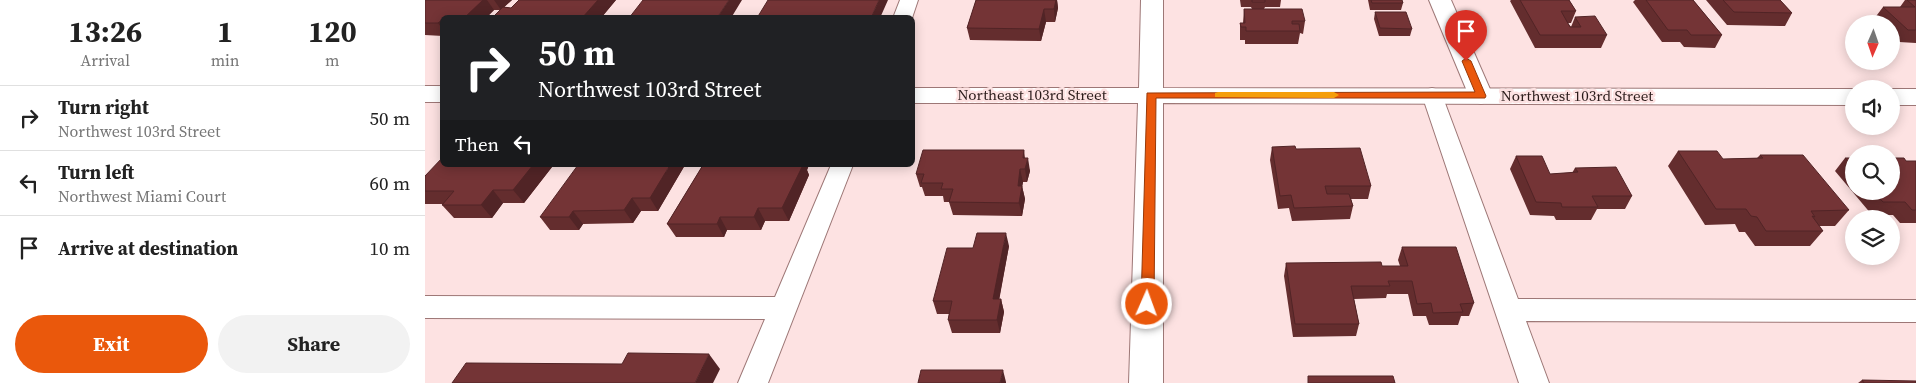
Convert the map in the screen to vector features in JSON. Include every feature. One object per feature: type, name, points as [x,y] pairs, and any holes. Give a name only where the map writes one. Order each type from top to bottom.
[{"type":"main road","points":[[1146,383],[1152,0]]},
{"type":"main road","points":[[1440,0],[1481,96]]},
{"type":"main road","points":[[425,94],[440,94]]},
{"type":"main road","name":"Northeast 103rd Street","points":[[915,94],[1151,95]]},
{"type":"main road","name":"Northwest 103rd Street","points":[[1151,95],[1845,96]]},
{"type":"main road","points":[[1900,97],[1916,97]]},
{"type":"lane","points":[[903,15],[909,0]]},
{"type":"lane","points":[[1432,95],[1534,383]]},
{"type":"lane","points":[[753,383],[841,167]]},
{"type":"lane","points":[[425,307],[784,308]]},
{"type":"lane","points":[[1507,310],[1916,311]]},
{"type":"building","points":[[425,0],[483,0],[467,15],[440,15],[440,21],[438,23],[425,23]]},
{"type":"building","points":[[519,0],[598,0],[585,15],[495,15],[503,7],[511,8]]},
{"type":"building","points":[[643,0],[729,0],[719,15],[631,15]]},
{"type":"building","points":[[768,0],[879,0],[872,15],[759,15]]},
{"type":"building","points":[[976,0],[1056,0],[1054,9],[1044,9],[1039,29],[967,28]]},
{"type":"building","points":[[1252,0],[1265,0],[1265,2],[1252,2]]},
{"type":"building","points":[[1371,0],[1402,0],[1403,3],[1372,3]]},
{"type":"building","points":[[1520,0],[1569,0],[1576,11],[1561,11],[1570,27],[1581,27],[1575,17],[1595,16],[1607,35],[1540,35]]},
{"type":"building","points":[[1646,0],[1693,0],[1722,35],[1691,35],[1687,30],[1668,30]]},
{"type":"building","points":[[1723,0],[1780,0],[1792,13],[1734,12]]},
{"type":"building","points":[[1907,0],[1916,0],[1916,30],[1908,30],[1900,23],[1900,15],[1892,15],[1883,7],[1915,7]]},
{"type":"building","points":[[1244,9],[1302,9],[1305,21],[1292,21],[1292,24],[1299,24],[1300,31],[1246,31],[1246,27],[1241,27],[1240,23],[1245,23]]},
{"type":"building","points":[[1375,12],[1406,12],[1412,29],[1380,28]]},
{"type":"building","points":[[1295,146],[1296,149],[1360,148],[1371,186],[1325,186],[1327,194],[1349,194],[1353,206],[1294,208],[1291,195],[1280,196],[1272,147]]},
{"type":"building","points":[[923,150],[1024,150],[1023,158],[1028,158],[1025,169],[1020,169],[1018,186],[1022,186],[1019,203],[949,202],[953,189],[941,189],[943,183],[921,183],[924,174],[916,174]]},
{"type":"building","points":[[1678,151],[1717,151],[1723,159],[1763,158],[1760,155],[1803,155],[1849,210],[1811,211],[1815,217],[1812,216],[1823,231],[1766,231],[1757,217],[1751,216],[1746,209],[1716,209]]},
{"type":"building","points":[[1516,156],[1542,156],[1550,174],[1578,172],[1575,168],[1616,167],[1632,196],[1592,196],[1598,207],[1562,207],[1561,203],[1536,202]]},
{"type":"building","points":[[1900,158],[1904,158],[1906,161],[1916,161],[1916,210],[1912,210],[1905,202],[1883,202],[1881,200],[1900,200]]},
{"type":"building","points":[[440,160],[440,167],[531,167],[513,190],[493,190],[481,205],[442,205],[454,191],[425,191],[425,176]]},
{"type":"building","points":[[577,167],[669,167],[650,198],[632,198],[624,210],[573,211],[569,217],[540,217]]},
{"type":"building","points":[[702,167],[802,167],[782,208],[758,208],[754,217],[720,217],[717,224],[667,224]]},
{"type":"building","points":[[977,233],[1006,233],[993,299],[1001,299],[997,320],[948,320],[952,301],[933,301],[947,248],[973,248]]},
{"type":"building","points":[[1402,247],[1456,247],[1474,303],[1460,304],[1463,312],[1433,313],[1431,303],[1417,304],[1412,281],[1388,281],[1390,286],[1351,286],[1359,324],[1295,324],[1286,263],[1381,262],[1382,266],[1408,266]]},
{"type":"building","points":[[628,353],[709,354],[695,383],[452,383],[466,363],[622,364]]},
{"type":"building","points":[[921,370],[1003,370],[1000,383],[918,383]]},
{"type":"building","points":[[1308,376],[1393,376],[1395,383],[1308,383]]},
{"type":"building","points":[[1862,380],[1916,381],[1916,383],[1864,383]]},
{"type":"slow traffic","points":[[1218,95],[1334,95]]},
{"type":"route","points":[[1147,304],[1151,95],[1481,96],[1466,61]]}]
